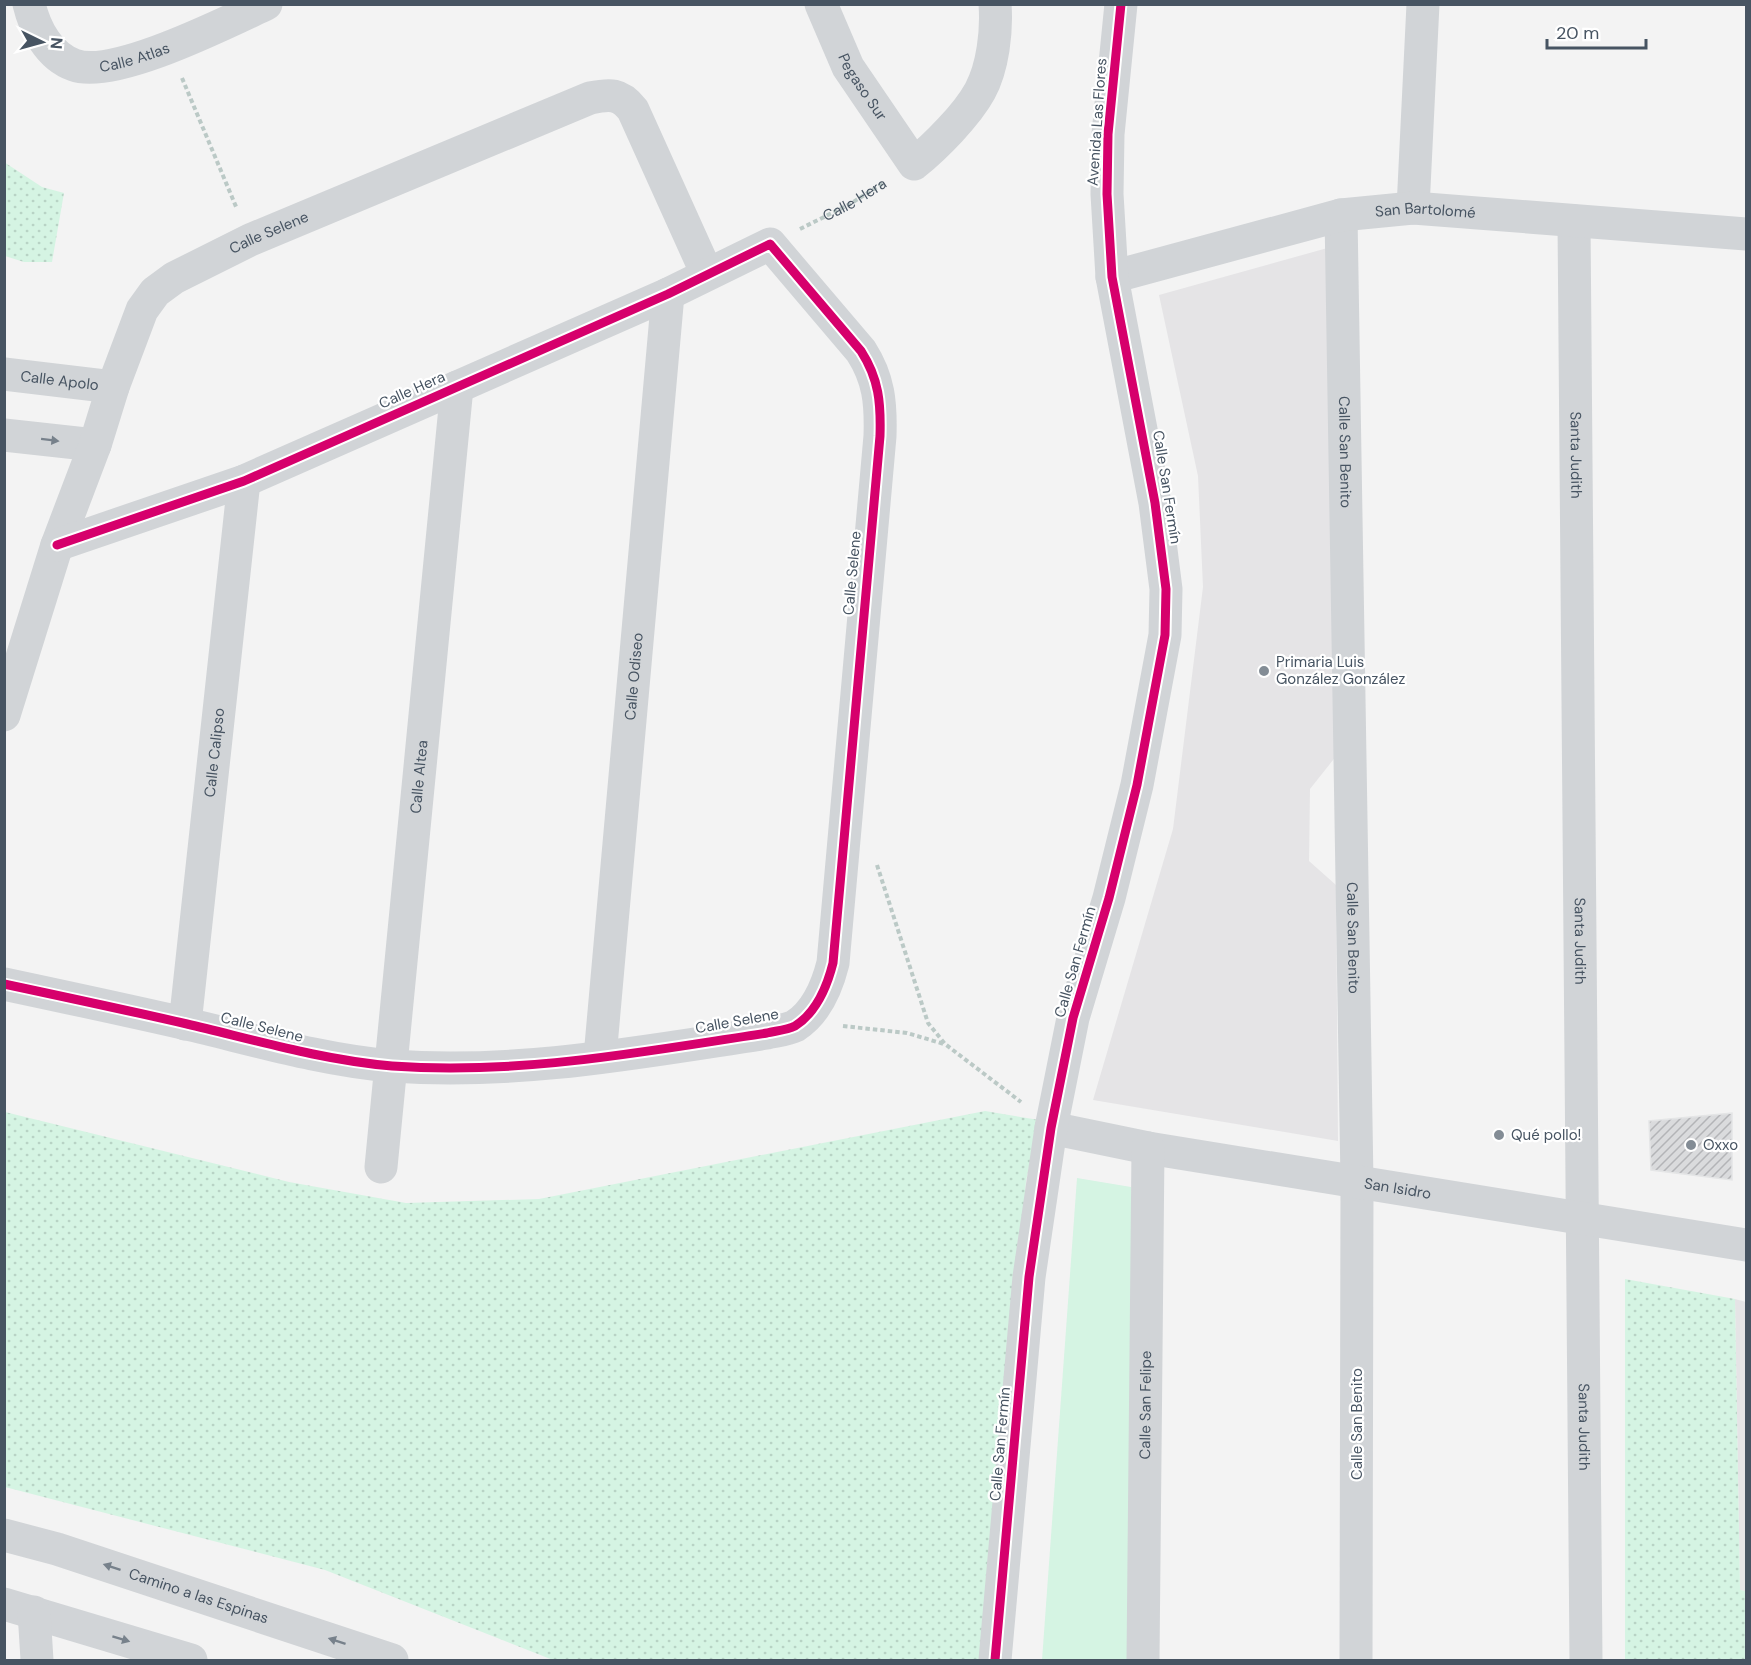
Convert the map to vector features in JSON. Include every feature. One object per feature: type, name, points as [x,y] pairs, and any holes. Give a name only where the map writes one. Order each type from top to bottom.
[{"type":"street","name":"Calle Atlas","points":[[29,4],[50,49],[76,66],[109,66],[169,47],[266,4]]},
{"type":"street","name":"Pegaso Sur","points":[[821,4],[848,67],[914,164]]},
{"type":"street","points":[[914,164],[936,146],[980,91],[992,55],[995,4]]},
{"type":"street","name":"Avenida Las Flores","points":[[1112,277],[1107,194],[1108,134],[1121,4]]},
{"type":"street","points":[[1413,208],[1423,4]]},
{"type":"street","name":"Calle Selene","points":[[4,715],[57,545],[95,446],[112,387],[142,310],[155,292],[174,278],[250,240],[590,98],[616,95],[624,99],[633,110],[707,274]]},
{"type":"street","name":"San Bartolomé","points":[[1112,277],[1341,215],[1413,208],[1746,234]]},
{"type":"street","name":"Calle San Benito","points":[[1341,215],[1357,1182],[1356,1660]]},
{"type":"street","name":"Santa Judith","points":[[1574,221],[1586,1660]]},
{"type":"street","name":"Calle Selene","points":[[4,984],[185,1024],[298,1052],[390,1065],[486,1069],[545,1066],[794,1027],[810,1011],[826,988],[833,963],[881,411],[879,390],[873,370],[861,351],[771,244]]},
{"type":"street","name":"Calle Hera","points":[[57,545],[244,481],[668,294],[771,244]]},
{"type":"street","name":"Calle San Fermín","points":[[995,1660],[1029,1276],[1051,1128],[1073,1018],[1109,898],[1137,785],[1165,635],[1166,589],[1155,503],[1112,277]]},
{"type":"street","name":"Calle Odiseo","points":[[600,1057],[668,294]]},
{"type":"street","name":"Calle Apolo","points":[[4,374],[112,387]]},
{"type":"street","name":"Calle Altea","points":[[381,1167],[457,387]]},
{"type":"street","points":[[4,435],[95,446]]},
{"type":"street","name":"Calle Calipso","points":[[185,1024],[244,481]]},
{"type":"street","name":"San Isidro","points":[[1051,1128],[1148,1148],[1746,1245]]},
{"type":"street","name":"Calle San Felipe","points":[[1143,1660],[1148,1148]]},
{"type":"street","name":"Camino a las Espinas","points":[[4,1535],[57,1549],[392,1660]]},
{"type":"street","points":[[19,1608],[37,1660]]},
{"type":"street","points":[[19,1608],[191,1660]]},
{"type":"path","points":[[169,47],[250,240]]},
{"type":"path","points":[[876,862],[928,1023],[945,1044],[1051,1128]]},
{"type":"path","points":[[794,1027],[860,1026],[907,1033],[945,1044]]},
{"type":"shaded area","name":"Primaria Luis González González","points":[[1331,247],[1337,755],[1310,789],[1309,861],[1336,885],[1338,1141],[1093,1100],[1173,829],[1203,587],[1198,476],[1159,295]]},
{"type":"shaded area","points":[[1735,1299],[1746,1302],[1746,1591],[1740,1590]]},
{"type":"green space","points":[[4,162],[42,187],[64,193],[52,262],[24,262],[5,256]]},
{"type":"green space","points":[[985,1111],[1039,1120],[1026,1181],[990,1660],[553,1660],[325,1570],[5,1487],[5,1112],[289,1182],[406,1203],[539,1199]]},
{"type":"green space","points":[[1077,1178],[1131,1187],[1132,1660],[1042,1660]]},
{"type":"green space","points":[[1625,1279],[1735,1299],[1740,1590],[1746,1591],[1746,1660],[1625,1660]]},
{"type":"building","name":"Oxxo","points":[[1732,1113],[1732,1180],[1651,1170],[1649,1121]]},
{"type":"cycle path","points":[[995,1660],[1029,1277],[1051,1128],[1073,1018],[1109,898],[1137,785],[1165,635],[1166,589],[1155,503],[1112,277],[1107,194],[1108,134],[1121,4]]},
{"type":"cycle path","points":[[4,984],[314,1054],[392,1066],[440,1068],[534,1065],[627,1054],[767,1033],[795,1026],[809,1014],[820,998],[833,963],[880,436],[878,392],[872,371],[861,351],[770,244],[668,294],[244,481],[57,545]]},
{"type":"place","name":"Primaria Luis González González","points":[[1264,671]]},
{"type":"place","name":"Qué pollo!","points":[[1499,1135]]},
{"type":"place","name":"Oxxo","points":[[1691,1145]]}]
